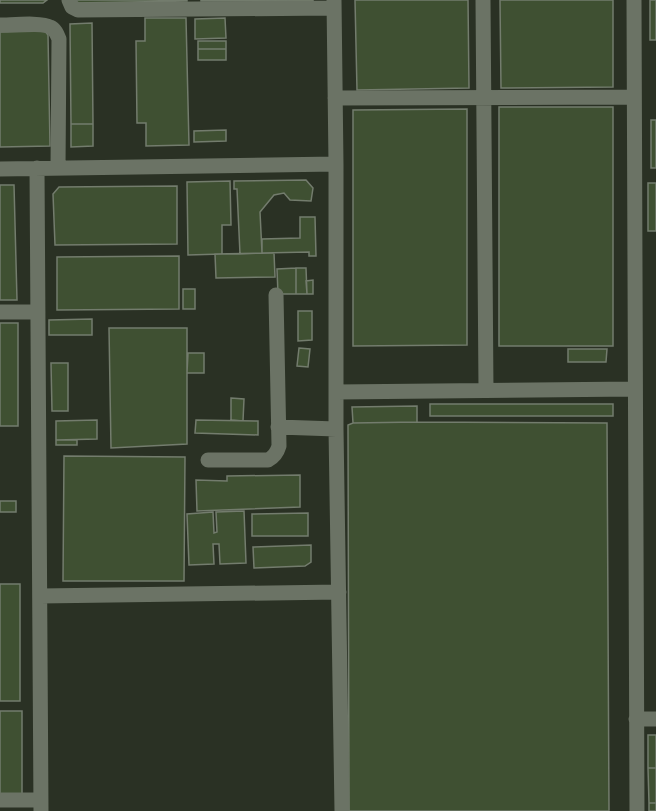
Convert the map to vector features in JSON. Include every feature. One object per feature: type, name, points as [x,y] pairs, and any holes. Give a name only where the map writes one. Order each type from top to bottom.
[{"type":"street","points":[[69,0],[72,7],[78,10],[191,5],[334,4],[336,429],[342,811]]},
{"type":"street","points":[[483,0],[486,390]]},
{"type":"street","points":[[634,0],[637,811]]},
{"type":"street","points":[[0,25],[43,24],[51,27],[57,34],[59,39],[58,168]]},
{"type":"street","points":[[335,98],[634,98]]},
{"type":"street","points":[[0,169],[336,164]]},
{"type":"street","points":[[0,800],[41,806],[37,168]]},
{"type":"street","points":[[208,460],[268,460],[278,452],[276,295]]},
{"type":"street","points":[[0,312],[38,312]]},
{"type":"street","points":[[336,392],[635,389]]},
{"type":"street","points":[[278,427],[336,429]]},
{"type":"street","points":[[39,596],[339,592]]},
{"type":"street","points":[[636,719],[656,719]]},
{"type":"building","points":[[0,0],[47,0],[43,3],[0,3]]},
{"type":"building","points":[[76,0],[187,0],[187,1],[77,3]]},
{"type":"building","points":[[313,0],[313,1],[201,1]]},
{"type":"building","points":[[355,0],[468,0],[469,88],[357,90]]},
{"type":"building","points":[[500,0],[613,0],[613,87],[501,88]]},
{"type":"building","points":[[650,0],[656,0],[656,40],[650,40]]},
{"type":"building","points":[[145,18],[186,18],[189,145],[146,146],[146,123],[137,123],[136,41],[145,41]]},
{"type":"building","points":[[225,18],[226,38],[195,39],[195,19]]},
{"type":"building","points":[[92,23],[93,124],[71,124],[70,24]]},
{"type":"building","points":[[45,31],[48,35],[50,146],[0,147],[0,32]]},
{"type":"building","points":[[198,41],[226,41],[226,49],[198,49]]},
{"type":"building","points":[[198,49],[226,49],[226,60],[198,60]]},
{"type":"building","points":[[499,107],[613,107],[613,346],[499,346]]},
{"type":"building","points":[[467,109],[467,345],[353,346],[353,110]]},
{"type":"building","points":[[651,120],[656,120],[656,168],[651,168]]},
{"type":"building","points":[[71,124],[93,124],[93,146],[71,147]]},
{"type":"building","points":[[226,130],[226,141],[194,142],[194,131]]},
{"type":"building","points":[[306,180],[313,188],[311,201],[290,200],[284,193],[274,195],[260,212],[262,253],[240,254],[237,189],[234,189],[234,181]]},
{"type":"building","points":[[230,181],[231,225],[222,225],[222,254],[188,255],[187,182]]},
{"type":"building","points":[[648,183],[656,183],[656,231],[648,231]]},
{"type":"building","points":[[0,185],[14,185],[17,300],[0,300]]},
{"type":"building","points":[[177,186],[177,244],[55,245],[53,194],[59,187]]},
{"type":"building","points":[[300,217],[315,217],[316,256],[309,256],[309,252],[262,253],[262,239],[300,238]]},
{"type":"building","points":[[274,253],[275,277],[216,278],[215,254]]},
{"type":"building","points":[[179,256],[179,309],[57,310],[57,257]]},
{"type":"building","points":[[296,268],[296,294],[278,294],[277,269]]},
{"type":"building","points":[[296,268],[306,268],[307,294],[296,294]]},
{"type":"building","points":[[313,280],[313,294],[307,294],[306,281]]},
{"type":"building","points":[[183,289],[195,289],[195,309],[183,309]]},
{"type":"building","points":[[298,311],[312,311],[312,340],[298,341]]},
{"type":"building","points":[[92,319],[92,335],[49,335],[49,320]]},
{"type":"building","points":[[0,323],[18,323],[18,426],[0,426]]},
{"type":"building","points":[[109,328],[187,328],[187,444],[111,448]]},
{"type":"building","points":[[299,348],[310,349],[308,367],[297,366]]},
{"type":"building","points":[[568,349],[607,349],[606,362],[568,362]]},
{"type":"building","points":[[188,353],[204,353],[204,373],[187,373]]},
{"type":"building","points":[[51,363],[68,363],[68,411],[52,411]]},
{"type":"building","points":[[231,398],[244,399],[243,421],[231,420]]},
{"type":"building","points":[[430,404],[613,404],[613,416],[430,416]]},
{"type":"building","points":[[417,406],[417,422],[353,423],[352,407]]},
{"type":"building","points":[[97,420],[97,439],[56,440],[56,421]]},
{"type":"building","points":[[196,420],[258,421],[258,435],[195,433]]},
{"type":"building","points":[[417,422],[607,423],[609,811],[349,811],[348,425]]},
{"type":"building","points":[[56,440],[77,440],[77,445],[56,445]]},
{"type":"building","points":[[64,456],[185,457],[184,581],[63,581]]},
{"type":"building","points":[[300,475],[300,507],[197,511],[196,480],[227,481],[227,476]]},
{"type":"building","points":[[0,501],[16,501],[16,512],[0,512]]},
{"type":"building","points":[[244,511],[246,563],[220,564],[219,544],[213,544],[214,564],[189,565],[187,514],[213,512],[214,533],[217,532],[216,512]]},
{"type":"building","points":[[308,513],[308,536],[252,536],[252,514]]},
{"type":"building","points":[[311,545],[311,562],[305,566],[254,568],[253,547]]},
{"type":"building","points":[[0,584],[20,584],[20,701],[0,701]]},
{"type":"building","points":[[0,711],[22,711],[22,794],[0,794]]},
{"type":"building","points":[[648,735],[656,735],[656,768],[648,768]]},
{"type":"building","points":[[648,768],[656,768],[656,803],[649,803]]},
{"type":"building","points":[[649,803],[656,803],[656,811],[649,811]]}]
